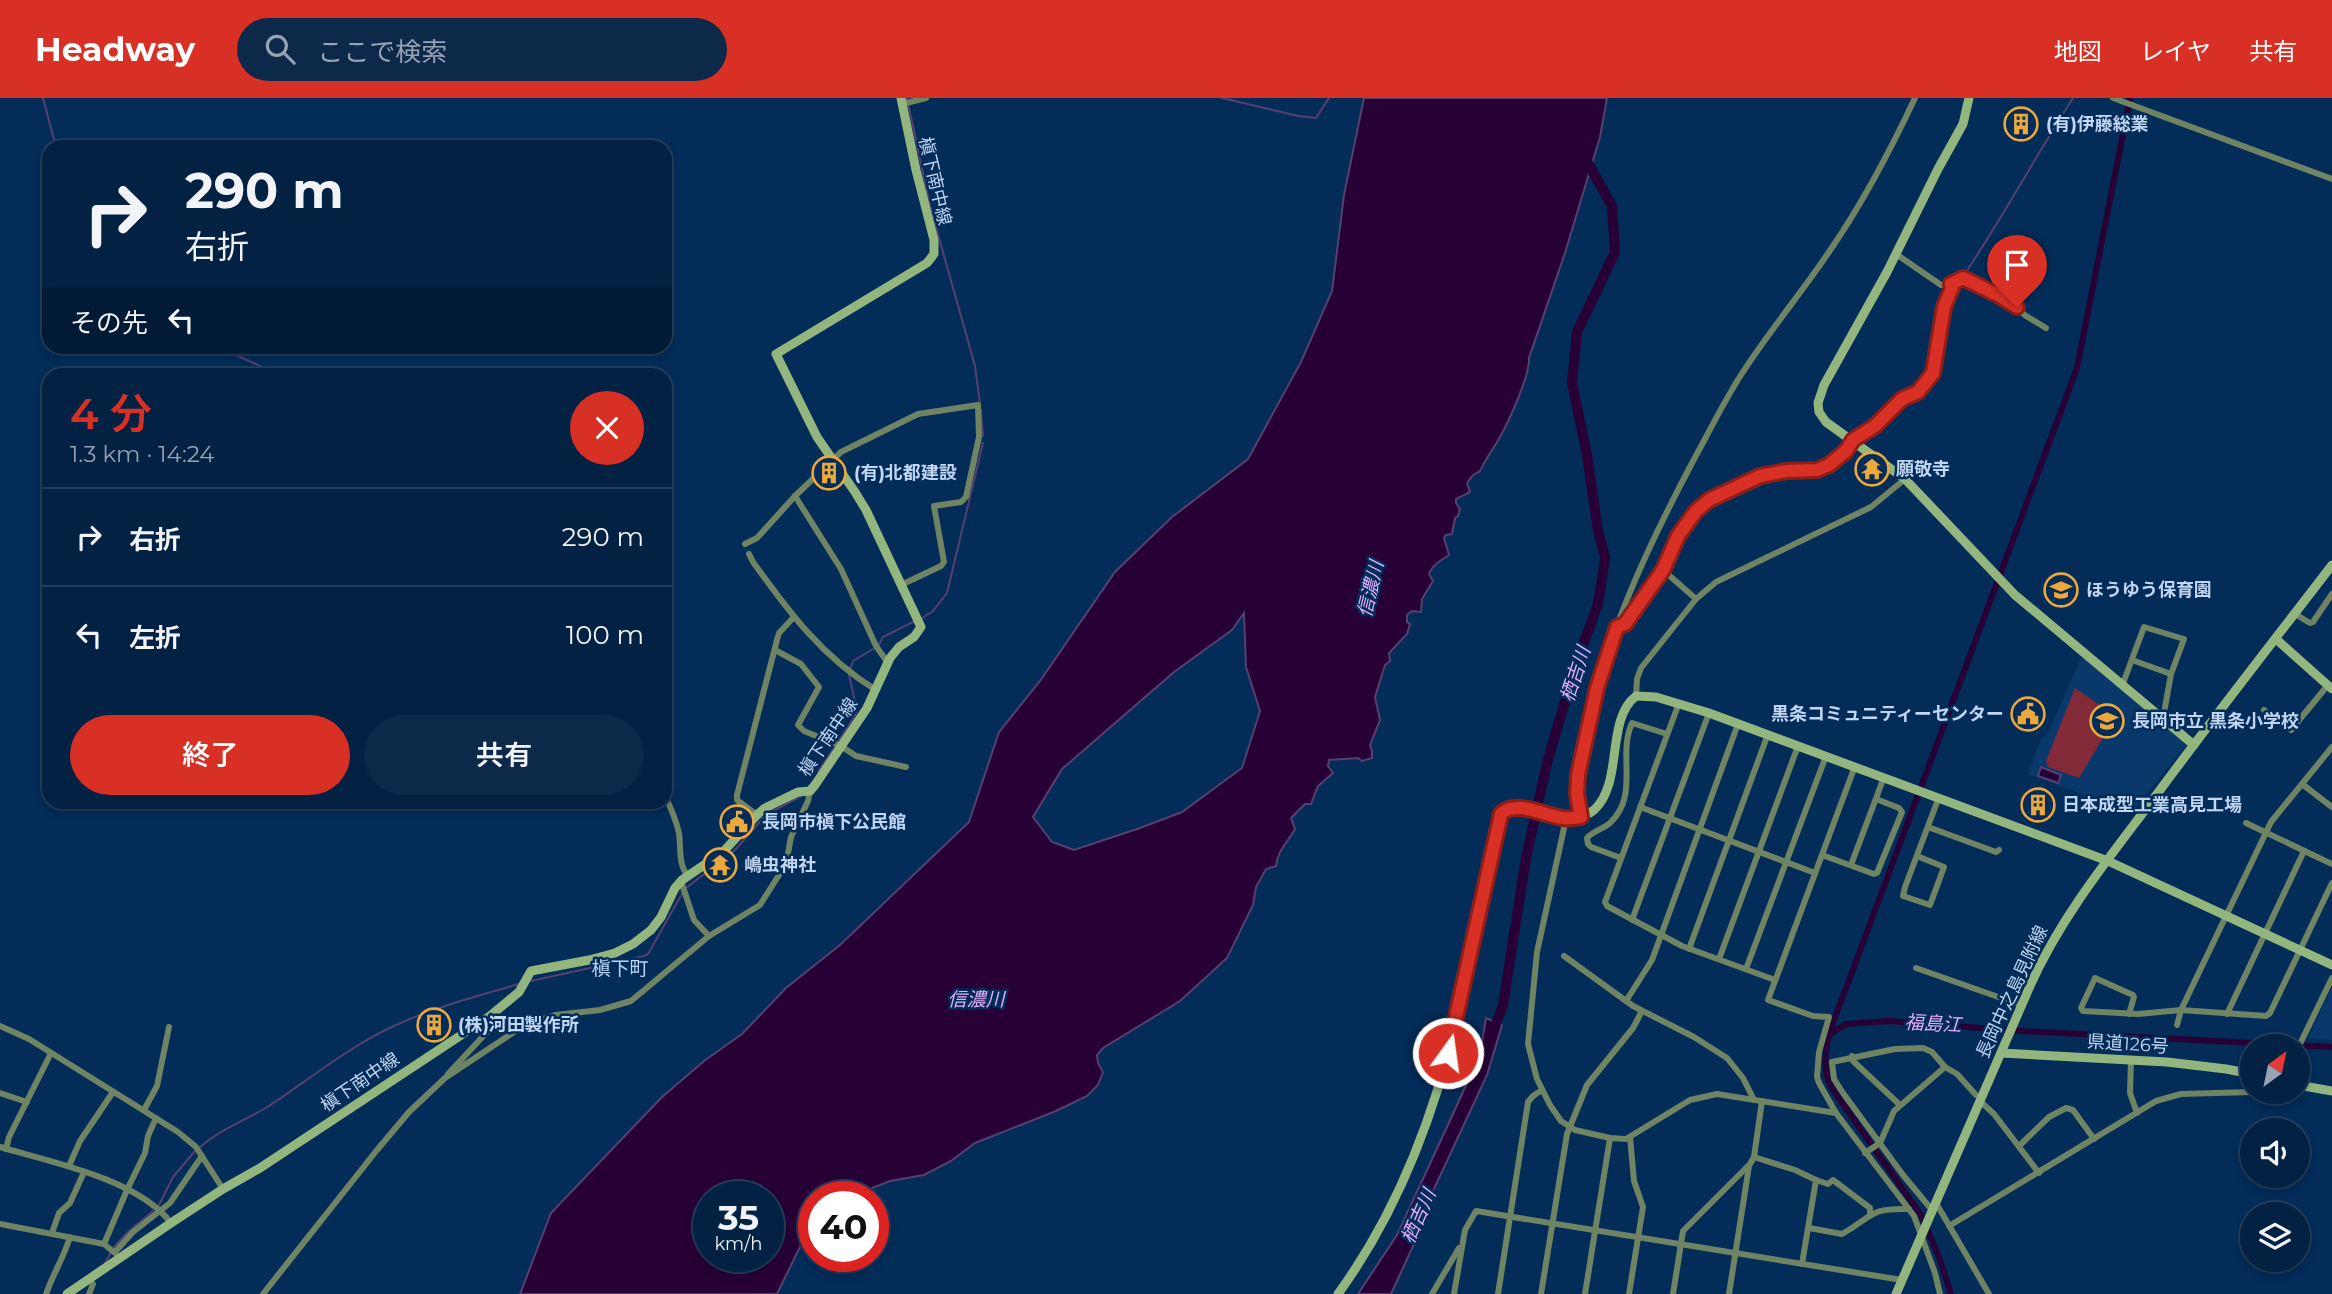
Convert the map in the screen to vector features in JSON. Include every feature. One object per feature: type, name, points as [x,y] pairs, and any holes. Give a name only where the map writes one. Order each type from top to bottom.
[{"type":"main road","points":[[1969,98],[1963,124],[1820,393],[1818,403],[1822,417],[1905,479],[2008,588],[2194,745]]},
{"type":"main road","name":"槇下南中線","points":[[67,1294],[117,1255],[260,1168],[490,1016],[519,992],[531,971],[589,960],[615,953],[633,944],[651,930],[661,917],[675,888],[723,852],[765,808],[798,792],[810,791],[841,747],[867,708],[893,653],[914,637],[921,627],[866,510],[811,428],[776,354],[927,263],[934,254],[934,240],[902,101]]},
{"type":"main road","name":"長岡中之島見附線","points":[[1896,1294],[2021,1005],[2054,937],[2194,745],[2331,569]]},
{"type":"main road","points":[[2276,639],[2330,687]]},
{"type":"main road","points":[[1338,1294],[1389,1206],[1408,1167],[1433,1101],[1462,994],[1501,814],[1510,808],[1518,808],[1563,818],[1581,817],[1594,809],[1605,797],[1610,785],[1620,728],[1630,702],[1636,696],[1656,697],[1709,713],[2108,861],[2332,965]]},
{"type":"main road","name":"県道126号","points":[[2001,1052],[2131,1060],[2240,1072]]},
{"type":"main road","points":[[2310,1087],[2332,1091]]},
{"type":"street","points":[[902,101],[926,98]]},
{"type":"street","points":[[1581,817],[1577,794],[1578,775],[1597,688],[1617,627],[1668,508],[1728,396],[1763,341],[1847,224],[1893,145],[1915,98]]},
{"type":"street","points":[[2113,98],[2332,178]]},
{"type":"street","points":[[1896,254],[1941,285],[1963,278],[2008,301],[2046,328]]},
{"type":"street","points":[[1617,627],[1625,624],[1663,570],[1684,526],[1709,500],[1760,476],[1824,468],[1839,458],[1853,440],[1875,426],[1902,399],[1918,392],[1933,373],[1944,307],[1952,288],[1951,284]]},
{"type":"street","points":[[745,544],[757,538],[795,496],[841,452],[907,417],[922,412],[978,405],[979,437],[966,497],[961,502],[934,506],[944,562],[941,566],[901,584]]},
{"type":"street","points":[[1636,696],[1641,668],[1696,599],[1716,582],[1871,507],[1905,479]]},
{"type":"street","points":[[795,496],[841,569],[876,646],[888,663]]},
{"type":"street","points":[[749,554],[793,618],[828,654],[876,690]]},
{"type":"street","points":[[1663,570],[1696,599]]},
{"type":"street","points":[[2295,614],[2310,623],[2313,622],[2332,594]]},
{"type":"street","points":[[757,815],[737,800],[737,795],[779,634],[793,618]]},
{"type":"street","points":[[2122,686],[2144,627],[2184,639],[2171,674],[2161,717]]},
{"type":"street","points":[[775,650],[800,664],[818,687],[798,725],[804,731],[861,758],[906,767]]},
{"type":"street","points":[[2132,660],[2171,674]]},
{"type":"street","points":[[2264,710],[2291,730],[2330,687]]},
{"type":"street","points":[[1679,703],[1605,902],[1607,906],[1632,920],[1689,949],[1774,980]]},
{"type":"street","points":[[1632,920],[1709,713]]},
{"type":"street","points":[[1621,858],[1591,847],[1587,838],[1610,823],[1624,801],[1628,778],[1626,744],[1632,723],[1667,734]]},
{"type":"street","points":[[1626,1001],[1652,960],[1738,724]]},
{"type":"street","points":[[1689,949],[1768,734]]},
{"type":"street","points":[[1718,959],[1798,746]]},
{"type":"street","points":[[2177,1025],[2181,1010],[2271,822],[2331,751]]},
{"type":"street","points":[[1746,969],[1826,756]]},
{"type":"street","points":[[1855,766],[1768,1000],[1813,1016],[1829,1017],[1819,1052],[1817,1077],[1836,1113],[1909,1209],[1922,1233],[1940,1294]]},
{"type":"street","points":[[1851,865],[1884,777]]},
{"type":"street","points":[[2302,784],[2332,807]]},
{"type":"street","points":[[445,1078],[520,1028],[535,1021],[556,1015],[600,1010],[631,1001],[709,936],[764,902],[786,864],[791,837],[810,791]]},
{"type":"street","points":[[1917,856],[1944,867],[1932,903],[1927,906],[1903,896],[1917,856],[1939,797]]},
{"type":"street","points":[[1822,855],[1877,873],[1901,809],[1876,799]]},
{"type":"street","points":[[1640,807],[1815,873]]},
{"type":"street","points":[[671,809],[679,834],[683,869],[695,920],[709,936]]},
{"type":"street","points":[[1563,818],[1537,952],[1528,1044],[1532,1066],[1555,1113],[1570,1127],[1610,1138],[1630,1137],[1700,1096],[1717,1094],[1836,1113]]},
{"type":"street","points":[[2246,823],[2332,864]]},
{"type":"street","points":[[1928,827],[1996,852],[2000,850]]},
{"type":"street","points":[[2227,1014],[2304,851]]},
{"type":"street","points":[[2129,1014],[2133,995],[2095,978],[2081,1008],[2083,1011],[2129,1014],[2181,1010],[2266,1016],[2270,1013],[2332,883]]},
{"type":"street","points":[[1564,956],[1626,1001],[1727,1058],[1758,1100],[1754,1157],[1683,1231],[1673,1294]]},
{"type":"street","points":[[1916,968],[2021,1005]]},
{"type":"street","points":[[2304,1034],[2332,978]]},
{"type":"street","points":[[1541,1294],[1567,1134],[1587,1085],[1633,1028],[1642,1011]]},
{"type":"street","points":[[264,1294],[409,1112],[488,1031],[490,1016]]},
{"type":"street","points":[[0,1026],[29,1039],[184,1137],[202,1156],[223,1189]]},
{"type":"street","points":[[144,1111],[157,1086],[169,1027]]},
{"type":"street","points":[[1989,1294],[1949,1226],[1917,1193],[1878,1144],[1834,1079],[1832,1062],[1852,1056],[1920,1047],[1932,1052],[1945,1067],[1957,1074],[1994,1114],[2039,1173]]},
{"type":"street","points":[[51,1053],[3,1148],[69,1166],[127,1190],[161,1210],[171,1223]]},
{"type":"street","points":[[1852,1056],[1853,1061],[1900,1105]]},
{"type":"street","points":[[2131,1060],[2130,1093],[2137,1113]]},
{"type":"street","points":[[1867,1152],[1878,1144],[1890,1118],[1900,1105],[1945,1067]]},
{"type":"street","points":[[1497,1294],[1528,1102],[1542,1090]]},
{"type":"street","points":[[69,1166],[80,1141],[113,1092]]},
{"type":"street","points":[[1949,1226],[2156,1101],[2172,1095],[2240,1092]]},
{"type":"street","points":[[0,1093],[27,1102]]},
{"type":"street","points":[[2019,1146],[2049,1117],[2066,1108],[2073,1110],[2094,1139]]},
{"type":"street","points":[[104,1244],[145,1153],[148,1136],[156,1118]]},
{"type":"street","points":[[1629,1294],[1643,1207],[1634,1181],[1630,1137]]},
{"type":"street","points":[[1585,1294],[1610,1138]]},
{"type":"street","points":[[0,1224],[104,1244],[117,1255],[133,1232],[173,1200],[202,1156]]},
{"type":"street","points":[[1754,1157],[1795,1170],[1816,1181],[1828,1184],[1833,1180],[1870,1208],[1870,1213]]},
{"type":"street","points":[[1729,1294],[1750,1164]]},
{"type":"street","points":[[52,1233],[59,1213],[70,1203],[84,1172]]},
{"type":"street","points":[[1802,1264],[1816,1181]]},
{"type":"street","points":[[1809,1228],[1842,1234],[1870,1213],[1890,1208],[1909,1209]]},
{"type":"street","points":[[1454,1294],[1465,1230],[1476,1211],[1902,1280]]},
{"type":"street","points":[[46,1294],[53,1275],[65,1256],[71,1237]]},
{"type":"street","points":[[1432,1294],[1462,1243]]},
{"type":"street","points":[[89,1279],[93,1284],[89,1294]]},
{"type":"shaded area","name":"長岡市立 黒条小学校","points":[[2084,657],[2186,741],[2186,745],[2131,813],[2028,774],[2042,736],[2046,738],[2080,660]]},
{"type":"shaded area","points":[[2075,688],[2116,716],[2079,778],[2048,767],[2046,761]]},
{"type":"shaded area","points":[[2332,987],[2332,1040],[2310,1038]]},
{"type":"water","name":"信濃川","points":[[1364,98],[1607,98],[1600,137],[1517,401],[1480,471],[1467,483],[1470,492],[1456,499],[1460,509],[1458,516],[1455,518],[1452,534],[1444,538],[1449,555],[1437,563],[1429,574],[1433,581],[1422,599],[1421,612],[1412,611],[1407,615],[1407,622],[1410,624],[1407,634],[1389,653],[1390,661],[1385,665],[1375,697],[1380,720],[1370,745],[1372,758],[1362,761],[1358,758],[1329,760],[1328,766],[1333,773],[1318,786],[1311,804],[1305,804],[1291,818],[1295,829],[1281,851],[1276,866],[1266,869],[1256,887],[1253,905],[1227,958],[1180,1001],[1103,1048],[1097,1055],[1103,1072],[1098,1085],[1087,1096],[975,1143],[951,1161],[924,1175],[889,1181],[798,1181],[798,1251],[777,1294],[520,1294],[551,1213],[661,1098],[704,1061],[742,1034],[786,988],[840,945],[969,822],[999,732],[1040,681],[1115,572],[1172,517],[1248,459],[1301,362],[1332,291],[1344,195]],"holes":[[[1244,613],[1246,667],[1260,711],[1242,768],[1182,812],[1074,850],[1052,842],[1033,817],[1062,769],[1174,672],[1232,630]]]},
{"type":"water","points":[[2041,767],[2061,775],[2058,783],[2038,776]]},
{"type":"water","points":[[1486,1018],[1502,1025],[1487,1075],[1426,1206],[1414,1244],[1391,1294],[1358,1294],[1397,1235],[1480,1054]]},
{"type":"waterway","points":[[43,98],[54,140]]},
{"type":"waterway","points":[[907,98],[930,206],[975,366],[980,404]]},
{"type":"waterway","points":[[1222,98],[1316,118],[1329,98]]},
{"type":"waterway","points":[[1968,269],[2073,98]]},
{"type":"waterway","points":[[1951,1294],[1921,1215],[1831,1087],[1825,1062],[1826,1048],[1838,1008],[2077,368],[2130,98]]},
{"type":"waterway","name":"栖吉川","points":[[1492,1034],[1503,1005],[1526,858],[1548,759],[1577,661],[1598,604],[1605,557],[1572,383],[1577,332],[1615,252],[1612,206],[1584,156]]},
{"type":"waterway","points":[[234,354],[265,368]]},
{"type":"waterway","points":[[981,410],[983,436]]},
{"type":"waterway","points":[[921,619],[933,611],[947,593],[983,443]]},
{"type":"waterway","points":[[878,646],[883,637],[915,621]]},
{"type":"waterway","points":[[850,669],[853,661],[873,649]]},
{"type":"waterway","points":[[818,772],[857,710],[849,675]]},
{"type":"waterway","points":[[686,888],[734,851],[766,815],[801,796]]},
{"type":"waterway","points":[[531,981],[648,954],[683,892]]},
{"type":"waterway","points":[[199,1148],[224,1130],[269,1106],[379,1033],[441,1007],[519,984]]},
{"type":"waterway","name":"福島江","points":[[1832,1033],[1846,1024],[1889,1021],[2020,1031],[2332,1047]]},
{"type":"waterway","points":[[158,1207],[173,1177],[195,1151]]},
{"type":"waterway","points":[[114,1247],[153,1211]]},
{"type":"waterway","points":[[105,1263],[111,1252]]},
{"type":"place","name":"(有)伊藤総業","points":[[2021,124]]},
{"type":"place","name":"願敬寺","points":[[1872,469]]},
{"type":"place","name":"(有)北都建設","points":[[829,473]]},
{"type":"place","name":"ほうゆう保育園","points":[[2061,590]]},
{"type":"place","name":"黒条コミュニティーセンター","points":[[2028,714]]},
{"type":"place","name":"長岡市立 黒条小学校","points":[[2107,721]]},
{"type":"place","name":"日本成型工業高見工場","points":[[2038,805]]},
{"type":"place","name":"長岡市槇下公民館","points":[[737,822]]},
{"type":"place","name":"嶋虫神社","points":[[720,865]]},
{"type":"place","name":"(株)河田製作所","points":[[434,1025]]},
{"type":"district","name":"槇下町","points":[[620,968]]},
{"type":"route","points":[[1448,1053],[1501,814],[1510,808],[1518,808],[1566,818],[1581,817],[1577,794],[1578,775],[1597,688],[1617,627],[1625,624],[1663,570],[1678,536],[1690,518],[1709,500],[1760,476],[1824,468],[1839,458],[1853,440],[1875,426],[1902,399],[1918,392],[1933,373],[1944,307],[1952,288],[1951,284],[1963,278],[2017,307]]}]
